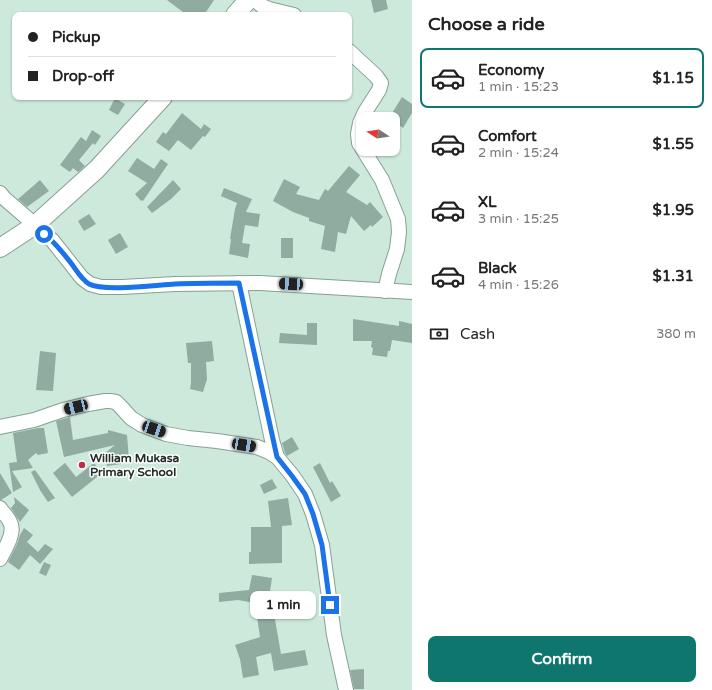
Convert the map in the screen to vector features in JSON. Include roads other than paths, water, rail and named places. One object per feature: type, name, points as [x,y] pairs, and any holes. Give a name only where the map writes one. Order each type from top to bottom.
[{"type":"main road","points":[[238,12],[248,0]]},
{"type":"main road","points":[[0,248],[35,225],[97,169],[160,100]]},
{"type":"street","points":[[255,0],[262,6],[282,12]]},
{"type":"street","points":[[352,54],[376,76],[381,83],[379,90],[360,123],[358,134],[359,143],[382,180],[398,219],[399,232],[397,249],[385,291]]},
{"type":"street","points":[[0,192],[4,198],[52,240],[82,278],[90,284],[96,286],[122,287],[175,284],[260,283],[350,287],[412,292]]},
{"type":"street","points":[[239,283],[272,440],[277,457]]},
{"type":"street","points":[[0,427],[34,420],[63,410],[88,404],[110,401],[116,402],[131,418],[142,425],[166,434],[257,447],[277,457],[305,494],[313,514],[322,545],[334,636],[346,690]]},
{"type":"street","points":[[0,508],[11,523],[12,533],[0,559]]},
{"type":"place","name":"William Mukasa Primary School","points":[[82,465]]}]
